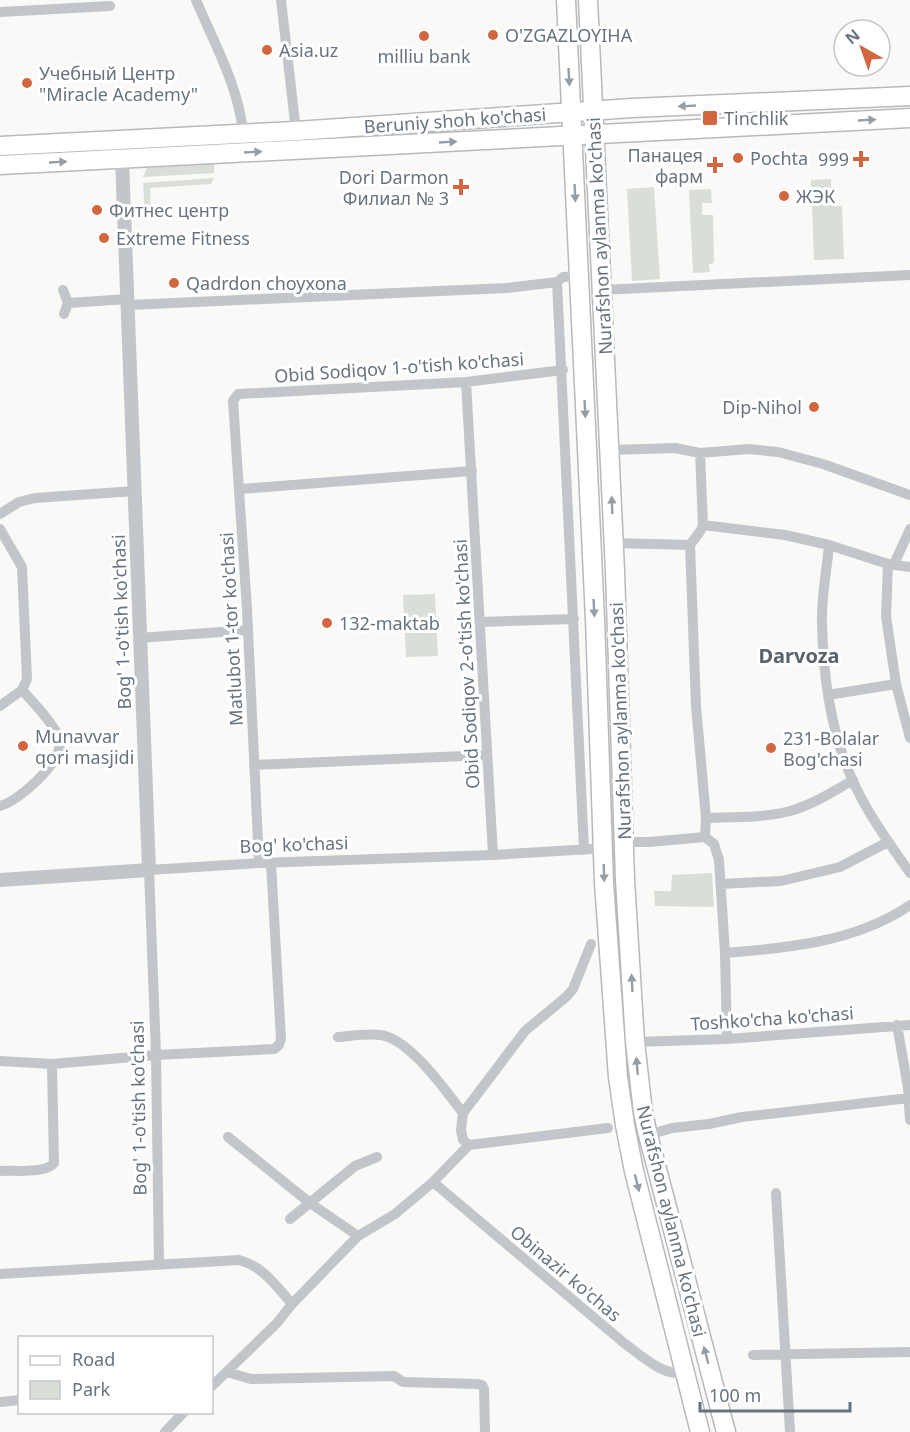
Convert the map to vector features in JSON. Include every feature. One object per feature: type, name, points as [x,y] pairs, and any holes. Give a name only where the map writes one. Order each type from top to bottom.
[{"type":"main road","name":"Nurafshon aylanma ko'chasi","points":[[566,0],[604,883],[620,1100],[634,1171],[700,1432]]},
{"type":"main road","name":"Nurafshon aylanma ko'chasi","points":[[588,0],[614,543],[624,842],[635,1042],[648,1135],[726,1432]]},
{"type":"main road","name":"Beruniy shoh ko'chasi","points":[[0,146],[296,131],[571,112],[910,96]]},
{"type":"main road","name":"Beruniy shoh ko'chasi","points":[[0,165],[910,118]]},
{"type":"main road","points":[[584,379],[594,370],[606,378]]},
{"type":"main road","points":[[592,572],[604,579],[615,571]]},
{"type":"street","points":[[196,0],[237,98],[242,115],[243,133]]},
{"type":"street","points":[[281,0],[296,131]]},
{"type":"street","points":[[0,12],[110,6]]},
{"type":"street","points":[[98,141],[122,159],[148,138]]},
{"type":"street","name":"Bog' 1-o'tish ko'chasi","points":[[122,159],[156,1055],[159,1264]]},
{"type":"street","points":[[602,290],[910,275]]},
{"type":"street","points":[[68,303],[507,288],[558,282],[563,277],[579,276]]},
{"type":"street","points":[[480,622],[574,619],[558,282]]},
{"type":"street","points":[[63,290],[68,303],[64,315]]},
{"type":"street","name":"Obid Sodiqov 1-o'tish ko'chasi","points":[[238,394],[466,382],[563,370]]},
{"type":"street","name":"Obid Sodiqov 2-o'tish ko'chasi","points":[[466,382],[493,855]]},
{"type":"street","name":"Matlubot 1-tor ko'chasi","points":[[156,1055],[274,1049],[279,1045],[281,1039],[254,765],[241,489],[233,401],[238,394]]},
{"type":"street","points":[[610,450],[675,448],[700,453],[748,449],[778,452],[823,464],[910,495]]},
{"type":"street","points":[[700,453],[703,525],[690,545],[696,706],[706,818],[705,837]]},
{"type":"street","points":[[241,489],[472,471]]},
{"type":"street","points":[[0,514],[19,502],[35,498],[135,491]]},
{"type":"street","points":[[703,525],[785,535],[829,545],[891,564],[910,567]]},
{"type":"street","points":[[0,529],[22,567],[27,679],[22,690],[0,706]]},
{"type":"street","points":[[910,529],[891,564],[886,616],[896,684],[910,738]]},
{"type":"street","points":[[614,543],[690,545]]},
{"type":"street","points":[[829,545],[822,621],[828,695],[837,738],[852,780],[888,842],[910,873]]},
{"type":"street","name":"Bog' ko'chasi","points":[[0,880],[265,863],[493,855],[587,849],[574,619]]},
{"type":"street","points":[[139,638],[248,630]]},
{"type":"street","points":[[828,695],[896,684]]},
{"type":"street","points":[[0,806],[20,797],[36,782],[58,753],[60,742],[57,733],[22,690]]},
{"type":"street","points":[[254,765],[487,755]]},
{"type":"street","points":[[706,818],[753,816],[790,811],[820,799],[852,780]]},
{"type":"street","points":[[624,842],[705,837],[714,844],[721,884],[727,1039]]},
{"type":"street","points":[[721,884],[782,881],[840,867],[888,842]]},
{"type":"street","points":[[725,953],[792,948],[854,932],[910,905]]},
{"type":"street","points":[[469,1145],[463,1140],[461,1130],[463,1113],[525,1031],[573,990],[591,944]]},
{"type":"street","points":[[897,1025],[909,1098],[910,1120]]},
{"type":"street","name":"Toshko'cha ko'chasi","points":[[635,1042],[727,1039],[910,1025]]},
{"type":"street","points":[[338,1037],[381,1035],[401,1044],[415,1055],[463,1113]]},
{"type":"street","points":[[0,1061],[52,1064],[156,1055]]},
{"type":"street","points":[[0,1171],[45,1170],[54,1163],[52,1064]]},
{"type":"street","points":[[648,1135],[672,1128],[742,1117],[909,1098]]},
{"type":"street","points":[[213,1382],[227,1372],[277,1323],[292,1304],[358,1236],[395,1214],[433,1182],[469,1145],[608,1128]]},
{"type":"street","points":[[228,1137],[310,1203],[358,1236]]},
{"type":"street","points":[[290,1219],[355,1166],[377,1157]]},
{"type":"street","name":"Obinazir ko'chas","points":[[433,1182],[624,1343],[673,1375],[686,1373]]},
{"type":"street","points":[[776,1193],[790,1432]]},
{"type":"street","points":[[0,1274],[239,1260],[251,1263],[270,1277],[292,1304]]},
{"type":"street","points":[[753,1355],[910,1352]]},
{"type":"street","points":[[227,1372],[251,1379],[394,1376],[404,1382],[478,1384],[484,1389],[485,1432]]},
{"type":"street","points":[[0,1402],[18,1400]]},
{"type":"street","points":[[165,1432],[183,1414]]},
{"type":"green space","points":[[214,163],[214,173],[143,177],[147,168]]},
{"type":"green space","points":[[214,178],[211,184],[150,188],[151,214],[145,214],[143,183]]},
{"type":"green space","points":[[831,179],[832,206],[842,206],[844,259],[814,260],[811,180]]},
{"type":"green space","points":[[654,187],[660,279],[632,281],[627,189]]},
{"type":"green space","points":[[711,189],[712,203],[702,203],[702,215],[713,215],[714,263],[709,264],[710,272],[693,273],[689,190]]},
{"type":"green space","points":[[435,594],[438,656],[406,657],[403,595]]},
{"type":"green space","points":[[712,873],[714,907],[655,906],[654,891],[671,891],[672,875]]},
{"type":"place","name":"O'ZGAZLOYIHA","points":[[493,35]]},
{"type":"place","name":"milliu bank","points":[[424,36]]},
{"type":"place","name":"Asia.uz","points":[[267,50]]},
{"type":"place","name":"Учебный Центр \"Miracle Academy\"","points":[[27,83]]},
{"type":"place","name":"Tinchlik","points":[[710,118]]},
{"type":"place","name":"Pochta","points":[[738,158]]},
{"type":"place","name":"999","points":[[861,159]]},
{"type":"place","name":"Панацея фарм","points":[[715,165]]},
{"type":"place","name":"Dori Darmon Филиал № 3","points":[[461,187]]},
{"type":"place","name":"ЖЭК","points":[[784,196]]},
{"type":"place","name":"Фитнес центр","points":[[97,210]]},
{"type":"place","name":"Extreme Fitness","points":[[104,238]]},
{"type":"place","name":"Qadrdon choyxona","points":[[174,283]]},
{"type":"place","name":"Dip-Nihol","points":[[814,407]]},
{"type":"place","name":"132-maktab","points":[[327,623]]},
{"type":"place","name":"Munavvar qori masjidi","points":[[23,746]]},
{"type":"place","name":"231-Bolalar Bog'chasi","points":[[771,748]]},
{"type":"district","name":"Darvoza","points":[[799,655]]}]
